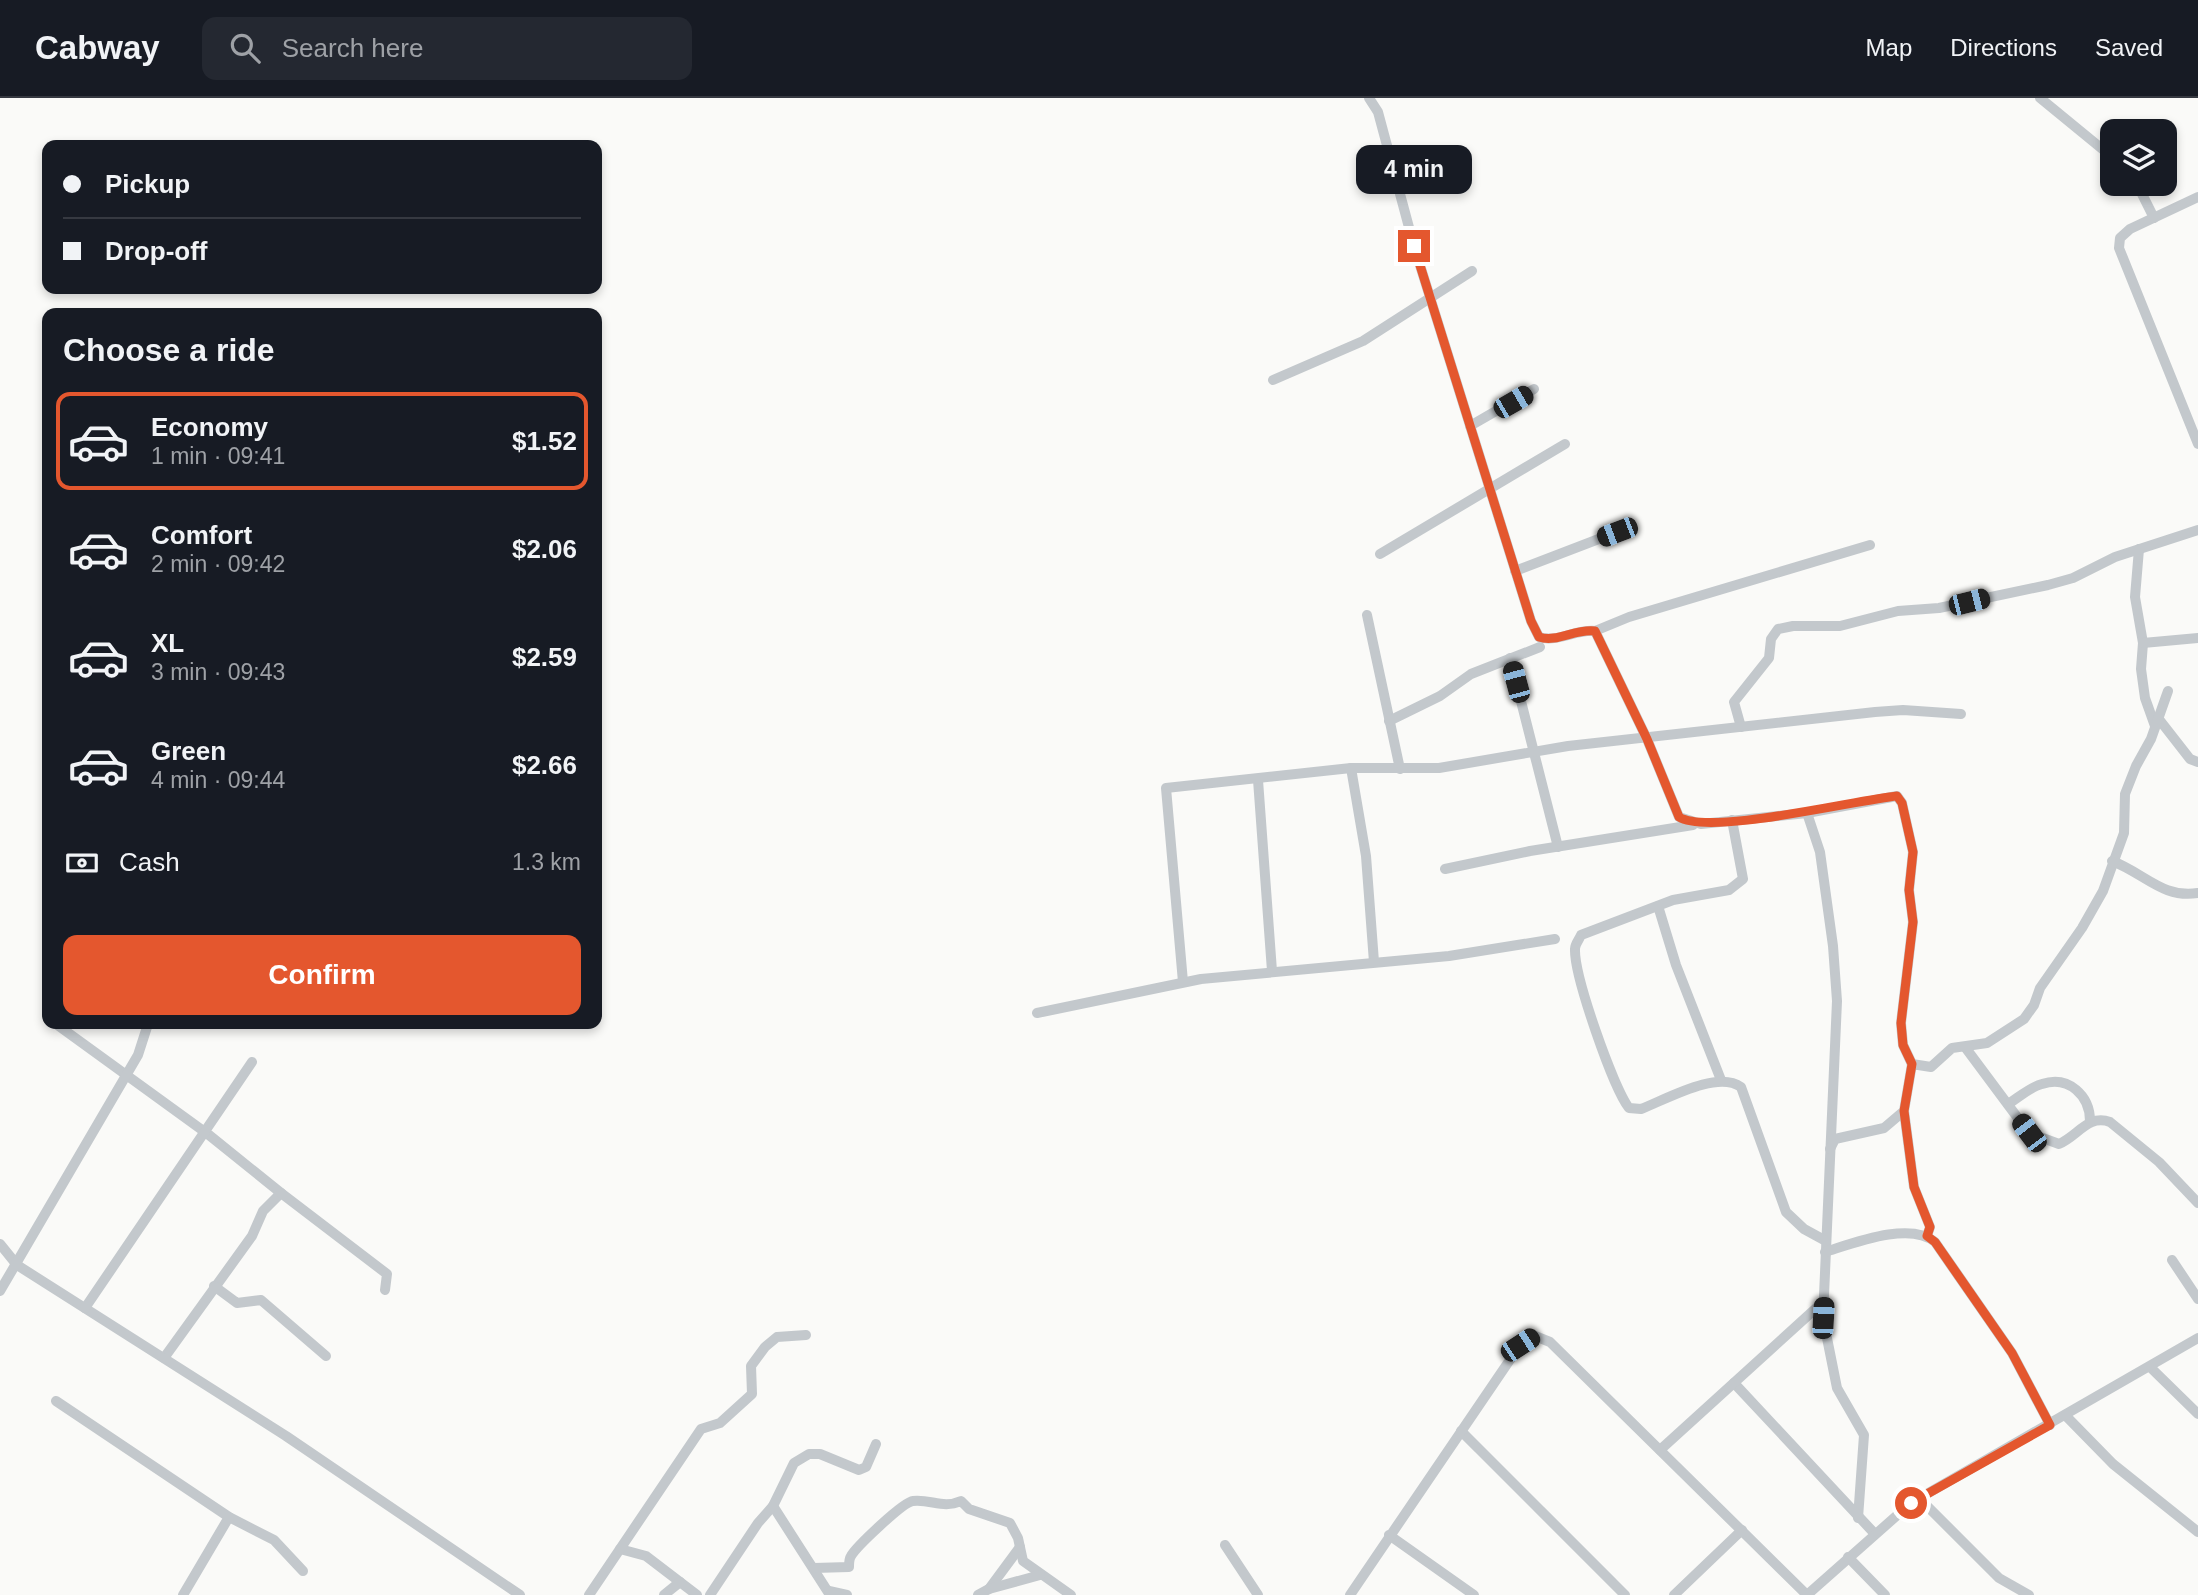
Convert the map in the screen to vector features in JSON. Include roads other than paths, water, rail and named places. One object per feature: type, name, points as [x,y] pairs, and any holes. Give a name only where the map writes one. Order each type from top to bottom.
[{"type":"street","points":[[1369,98],[1378,112],[1431,300],[1531,621],[1539,637],[1548,640],[1579,631],[1595,631],[1629,617],[1870,545]]},
{"type":"street","points":[[2040,98],[2100,147]]},
{"type":"street","points":[[2143,196],[2154,218]]},
{"type":"street","points":[[2198,197],[2130,229],[2120,238],[2119,248],[2198,444]]},
{"type":"street","points":[[1273,380],[1363,341],[1431,300],[1472,271]]},
{"type":"street","points":[[1471,426],[1534,390]]},
{"type":"street","points":[[1380,554],[1565,444]]},
{"type":"street","points":[[1741,727],[1734,702],[1769,657],[1771,639],[1778,629],[1793,626],[1840,626],[1898,611],[1939,608],[2048,585],[2073,578],[2139,549],[2198,530]]},
{"type":"street","points":[[1516,571],[1617,532]]},
{"type":"street","points":[[2139,549],[2135,597],[2143,643],[2141,669],[2145,698],[2157,722],[2197,764]]},
{"type":"street","points":[[1367,615],[1400,769]]},
{"type":"street","points":[[1595,631],[1647,739],[1679,817],[1701,824]]},
{"type":"street","points":[[2143,643],[2198,638]]},
{"type":"street","points":[[1389,721],[1440,695],[1471,674],[1540,647]]},
{"type":"street","points":[[1510,658],[1558,847]]},
{"type":"street","points":[[1912,1064],[1931,1067],[1952,1048],[1987,1043],[2024,1019],[2034,1005],[2040,988],[2098,900],[2124,833],[2125,794],[2168,691]]},
{"type":"street","points":[[1183,982],[1166,788],[1351,768],[1439,768],[1533,751],[1903,710],[1961,714]]},
{"type":"street","points":[[1351,768],[1366,856],[1374,962]]},
{"type":"street","points":[[1258,780],[1272,971]]},
{"type":"street","points":[[1446,869],[1558,847],[1701,824],[1807,813],[1897,796],[1902,803],[1913,852],[1909,890],[1913,922],[1901,1023],[1903,1045],[1912,1064],[1904,1111],[1914,1187],[1930,1227],[1927,1236]]},
{"type":"street","points":[[1807,813],[1820,852],[1833,946],[1837,1001],[1823,1318],[1837,1388],[1864,1435],[1865,1449],[1860,1464],[1863,1470],[1858,1485],[1858,1518]]},
{"type":"street","points":[[1732,820],[1743,879],[1729,890],[1658,906],[1581,935],[1574,947],[1577,965],[1606,1057],[1622,1099],[1629,1108],[1641,1109],[1721,1080],[1731,1080],[1741,1087],[1786,1212],[1825,1246],[1913,1233],[1927,1236],[1935,1242],[2012,1353],[2050,1425]]},
{"type":"street","points":[[2112,861],[2133,868],[2161,888],[2181,896],[2198,893]]},
{"type":"street","points":[[1658,906],[1676,965],[1721,1080]]},
{"type":"street","points":[[1037,1013],[1183,982],[1272,971],[1489,952],[1555,939]]},
{"type":"street","points":[[63,1029],[205,1132],[281,1194],[387,1274],[385,1290]]},
{"type":"street","points":[[0,1291],[126,1075],[144,1041],[147,1029]]},
{"type":"street","points":[[1965,1047],[2029,1133],[2059,1144],[2070,1140],[2090,1122],[2101,1119],[2119,1127],[2198,1203]]},
{"type":"street","points":[[85,1308],[252,1062]]},
{"type":"street","points":[[2008,1104],[2042,1084],[2059,1083],[2074,1087],[2085,1098],[2090,1122]]},
{"type":"street","points":[[1829,1150],[1835,1139],[1884,1128],[1904,1111]]},
{"type":"street","points":[[164,1358],[252,1236],[263,1210],[281,1194]]},
{"type":"street","points":[[0,1244],[17,1265],[286,1436],[520,1595]]},
{"type":"street","points":[[2172,1260],[2198,1299]]},
{"type":"street","points":[[214,1286],[237,1303],[261,1300],[326,1356]]},
{"type":"street","points":[[1660,1450],[1824,1301]]},
{"type":"street","points":[[589,1595],[701,1429],[720,1423],[752,1394],[751,1366],[765,1347],[777,1337],[806,1335]]},
{"type":"street","points":[[1350,1595],[1520,1345],[1535,1336],[1550,1342],[1807,1595],[1875,1534],[1920,1499],[2198,1338]]},
{"type":"street","points":[[2150,1367],[2198,1414]]},
{"type":"street","points":[[1734,1383],[1875,1534]]},
{"type":"street","points":[[56,1402],[229,1517],[274,1540],[303,1571]]},
{"type":"street","points":[[2066,1416],[2113,1464],[2198,1532]]},
{"type":"street","points":[[1461,1431],[1625,1595]]},
{"type":"street","points":[[710,1595],[758,1522],[774,1506],[794,1463],[809,1454],[820,1454],[859,1470],[866,1467],[876,1444]]},
{"type":"street","points":[[1920,1499],[1999,1577],[2029,1595]]},
{"type":"street","points":[[814,1568],[849,1567],[851,1556],[899,1507],[912,1501],[949,1506],[961,1501],[969,1509],[1010,1523],[1023,1561],[1072,1595]]},
{"type":"street","points":[[774,1506],[829,1593],[847,1595]]},
{"type":"street","points":[[183,1595],[229,1517]]},
{"type":"street","points":[[1674,1595],[1742,1530]]},
{"type":"street","points":[[1389,1535],[1474,1595]]},
{"type":"street","points":[[1225,1545],[1258,1595]]},
{"type":"street","points":[[987,1592],[1020,1547]]},
{"type":"street","points":[[620,1549],[646,1556],[697,1595]]},
{"type":"street","points":[[1848,1557],[1885,1595]]},
{"type":"street","points":[[978,1595],[1040,1575]]},
{"type":"street","points":[[664,1595],[680,1582]]}]
